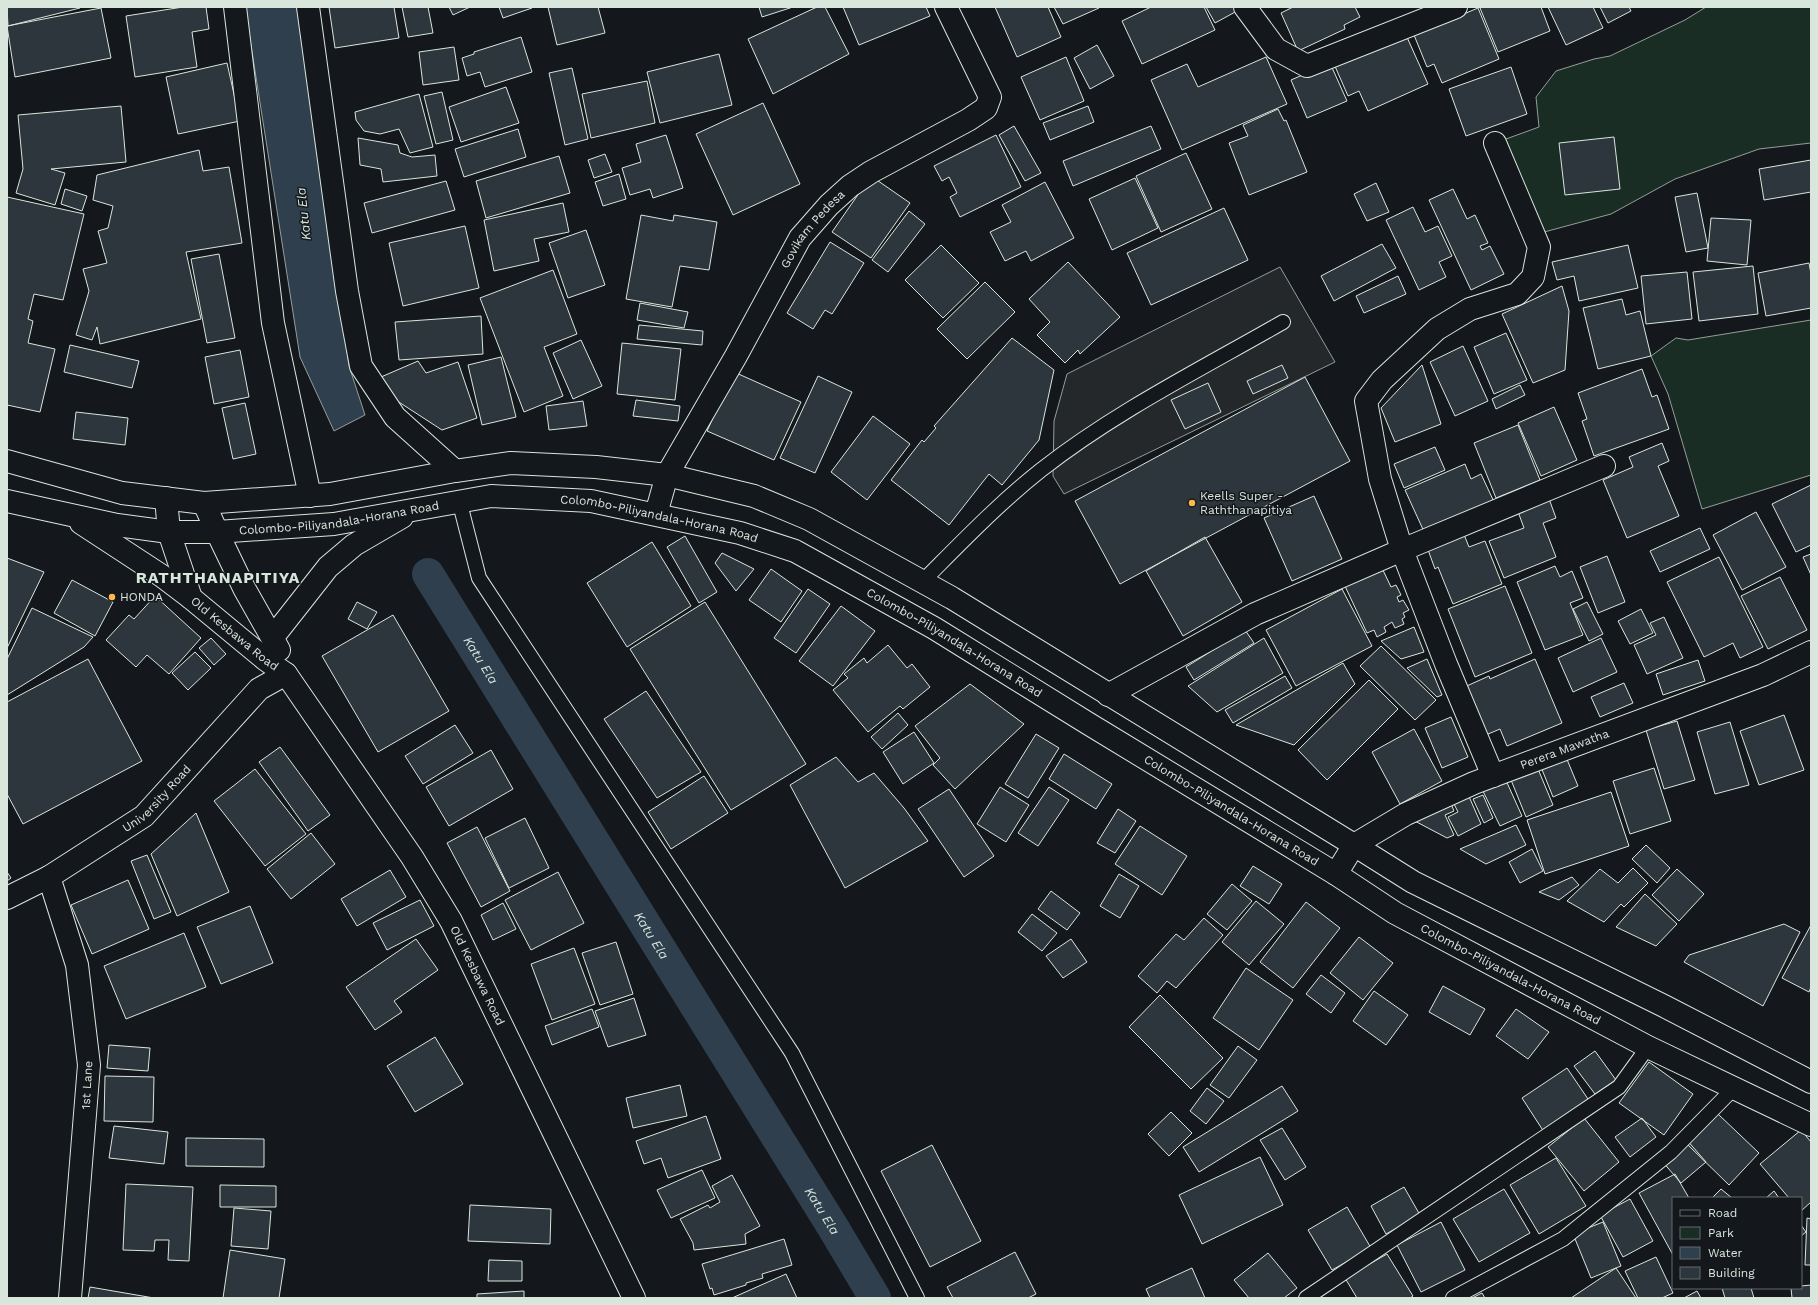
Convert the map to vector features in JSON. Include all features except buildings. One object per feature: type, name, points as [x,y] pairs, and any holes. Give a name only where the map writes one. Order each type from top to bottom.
[{"type":"main road","points":[[235,7],[273,323],[310,496]]},
{"type":"main road","points":[[308,7],[347,291],[361,366],[395,417],[455,471]]},
{"type":"main road","name":"Govikam Pedesa","points":[[656,514],[667,475],[736,356],[800,238],[829,205],[850,186],[871,172],[968,120],[986,108],[990,97],[946,7]]},
{"type":"main road","points":[[1245,7],[1276,49],[1307,66],[1456,7]]},
{"type":"main road","points":[[1493,776],[1446,664],[1402,550],[1380,479],[1366,401],[1382,380],[1437,329],[1470,309],[1517,294],[1533,277],[1539,247],[1496,143]]},
{"type":"main road","name":"Colombo-Piliyandala-Horana Road","points":[[7,461],[122,493],[204,503],[310,496],[366,488],[455,471],[511,464],[596,467],[667,475],[761,499],[809,519],[952,598],[1413,882],[1664,1006],[1811,1082]]},
{"type":"main road","points":[[1108,695],[1255,614],[1402,550],[1604,466]]},
{"type":"main road","name":"Colombo-Piliyandala-Horana Road","points":[[7,501],[117,525],[168,532],[217,532],[334,524],[460,500],[490,496],[591,501],[740,533],[802,555],[934,628],[1336,874],[1395,913],[1648,1047],[1811,1125]]},
{"type":"main road","name":"Old Kesbawa Road","points":[[166,498],[168,532],[191,598],[266,660],[286,674],[412,857],[451,921],[634,1298]]},
{"type":"main road","name":"Old Kesbawa Road","points":[[204,503],[244,588],[282,656],[286,674]]},
{"type":"main road","points":[[273,638],[328,567],[354,545],[416,509]]},
{"type":"main road","points":[[69,515],[162,576],[191,598]]},
{"type":"main road","name":"Perera Mawatha","points":[[1336,874],[1354,845],[1406,814],[1493,776],[1763,675],[1811,652]]},
{"type":"main road","name":"University Road","points":[[7,898],[49,877],[144,816],[260,689],[286,674]]},
{"type":"main road","name":"1st Lane","points":[[49,877],[77,965],[89,1065],[70,1298]]},
{"type":"lane","points":[[922,582],[986,518],[1042,470],[1117,417],[1283,322]]},
{"type":"lane","points":[[460,500],[479,578],[792,1053],[917,1298]]},
{"type":"lane","points":[[1306,1298],[1620,1087],[1648,1047]]},
{"type":"lane","points":[[1453,1298],[1563,1239],[1671,1152],[1734,1087]]},
{"type":"green space","points":[[1706,7],[1811,7],[1811,143],[1759,149],[1675,179],[1611,214],[1533,235],[1495,143],[1539,127],[1536,97],[1556,71],[1594,59],[1610,56],[1685,20]]},
{"type":"green space","points":[[1811,320],[1811,475],[1702,509],[1668,394],[1651,356],[1676,338],[1688,340]]},
{"type":"shaded area","points":[[1280,267],[1335,362],[1064,494],[1053,476],[1054,421],[1067,374]]},
{"type":"water","points":[[245,7],[301,7],[349,366],[365,415],[334,431],[300,357]]},
{"type":"waterway","name":"Katu Ela","points":[[428,574],[834,1229],[875,1298]]},
{"type":"place","name":"Keells Super - Raththanapitiya","points":[[1192,503]]},
{"type":"place","name":"HONDA","points":[[112,597]]},
{"type":"district","name":"RATHTHANAPITIYA","points":[[218,577]]}]
